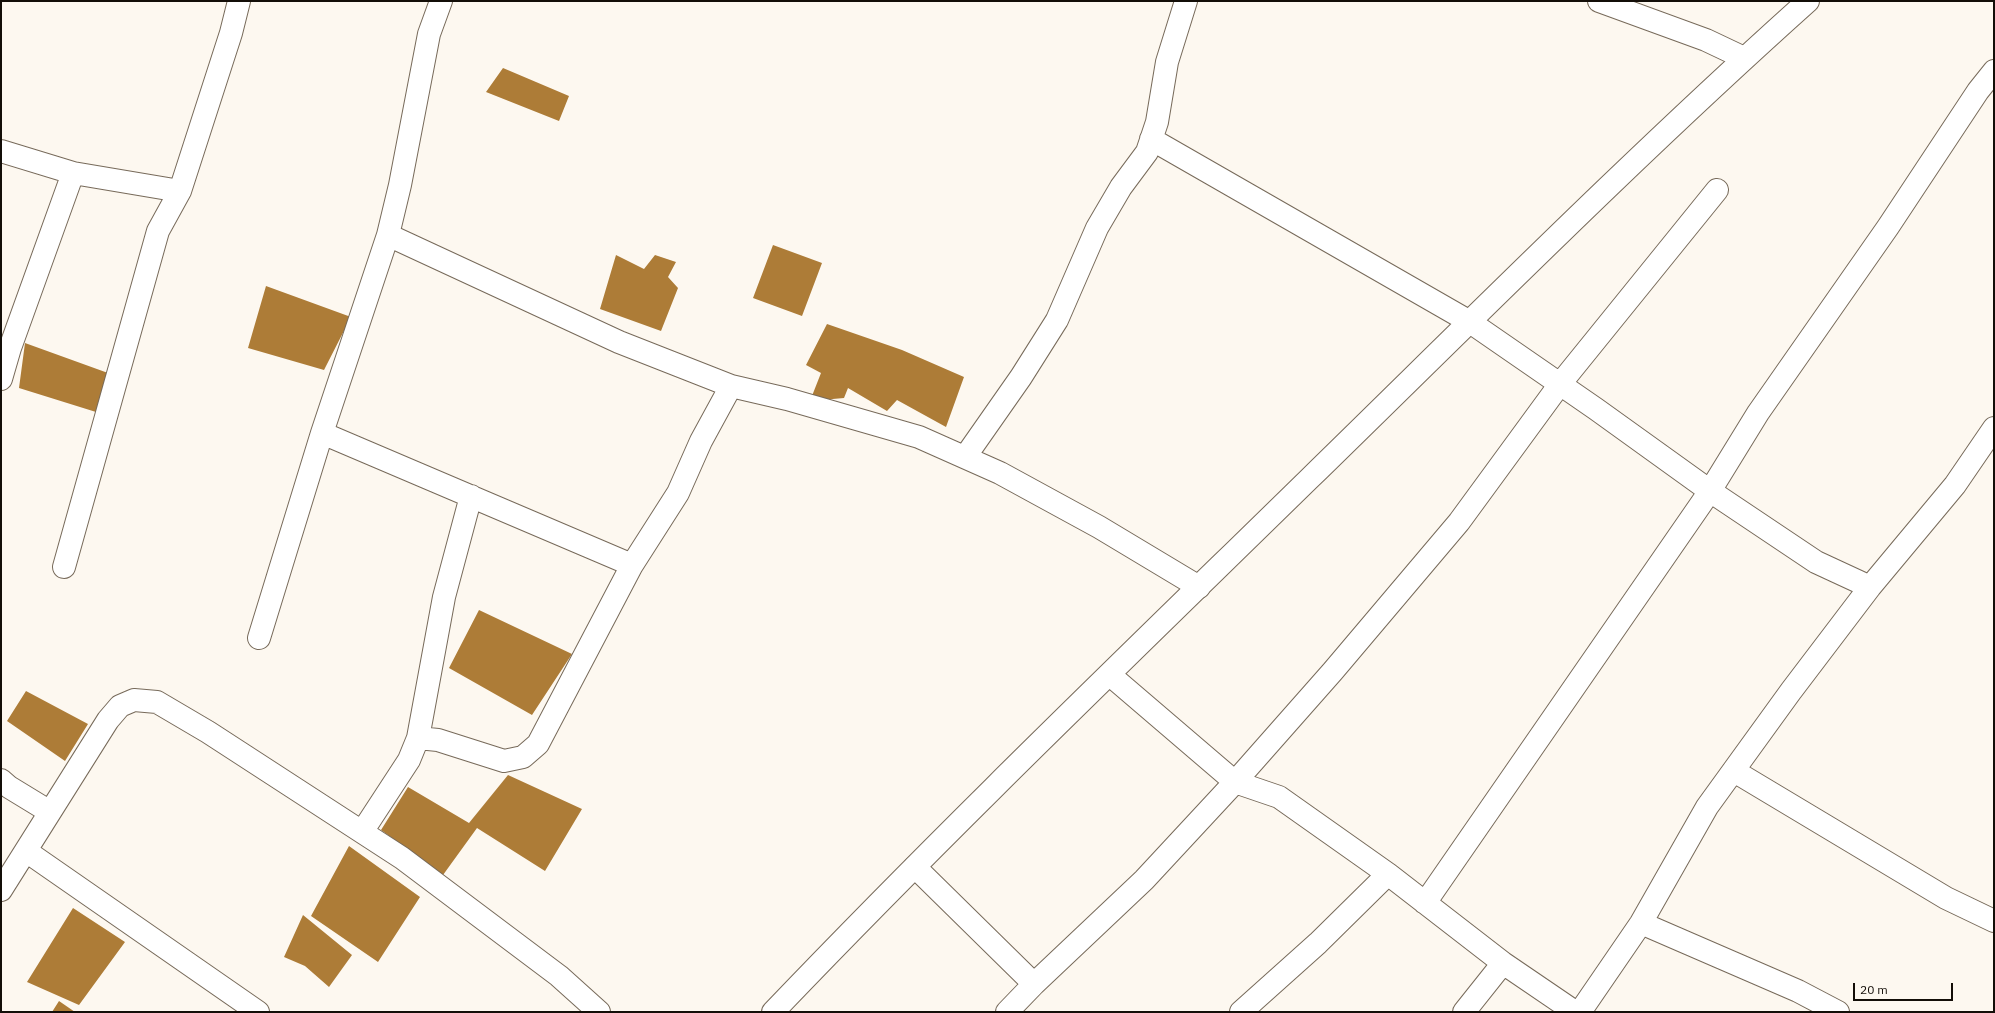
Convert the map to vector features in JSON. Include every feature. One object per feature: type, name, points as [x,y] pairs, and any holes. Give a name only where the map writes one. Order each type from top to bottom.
[{"type":"street","points":[[64,568],[158,231],[180,191],[231,33],[239,1]]},
{"type":"street","points":[[259,638],[322,432],[388,235],[400,185],[429,34],[441,1]]},
{"type":"street","points":[[966,457],[1021,377],[1056,320],[1097,228],[1121,187],[1147,152],[1157,122],[1167,62],[1186,1]]},
{"type":"street","points":[[1599,1],[1706,40],[1744,58]]},
{"type":"street","points":[[773,1012],[915,866],[1470,322],[1744,58],[1808,1]]},
{"type":"street","points":[[1426,903],[1710,491],[1758,413],[1888,227],[1978,91],[1994,71]]},
{"type":"street","points":[[1151,139],[1470,322],[1710,491],[1816,562],[1870,587]]},
{"type":"street","points":[[1,152],[73,173],[180,191]]},
{"type":"street","points":[[1,379],[10,348],[73,173]]},
{"type":"street","points":[[1007,1012],[1034,984],[1144,880],[1235,782],[1333,671],[1459,522],[1560,384],[1717,190]]},
{"type":"street","points":[[388,235],[619,342],[731,386],[788,399],[919,437],[966,457],[1000,472],[1099,527],[1199,587]]},
{"type":"street","points":[[418,738],[438,740],[504,761],[523,756],[538,744],[632,565],[678,493],[701,441],[731,386]]},
{"type":"street","points":[[1580,1012],[1641,923],[1707,806],[1791,691],[1870,587],[1955,485],[1994,428]]},
{"type":"street","points":[[322,432],[632,565]]},
{"type":"street","points":[[362,832],[410,760],[418,738],[444,597],[471,496]]},
{"type":"street","points":[[1110,674],[1235,782],[1278,797],[1388,874],[1503,963],[1575,1012]]},
{"type":"street","points":[[1,890],[108,720],[120,706],[134,700],[157,702],[402,858],[559,976],[600,1012]]},
{"type":"street","points":[[1734,771],[1946,898],[1994,921]]},
{"type":"street","points":[[1,780],[9,787],[50,812]]},
{"type":"street","points":[[26,850],[258,1012]]},
{"type":"street","points":[[915,866],[1034,984]]},
{"type":"street","points":[[1241,1012],[1318,943],[1388,874]]},
{"type":"street","points":[[1641,923],[1798,991],[1838,1012]]},
{"type":"street","points":[[1464,1012],[1503,963]]},
{"type":"building","points":[[503,68],[569,96],[559,121],[486,92]]},
{"type":"building","points":[[773,245],[822,263],[802,316],[753,298]]},
{"type":"building","points":[[616,255],[644,269],[655,255],[676,262],[668,277],[678,288],[661,331],[600,309]]},
{"type":"building","points":[[266,286],[351,317],[324,370],[248,348]]},
{"type":"building","points":[[827,324],[902,350],[964,377],[946,427],[897,400],[887,411],[848,388],[844,398],[810,401],[821,373],[806,365]]},
{"type":"building","points":[[25,343],[108,373],[96,412],[19,388]]},
{"type":"building","points":[[479,610],[572,654],[532,715],[449,668]]},
{"type":"building","points":[[26,691],[88,724],[65,761],[7,721]]},
{"type":"building","points":[[508,775],[582,809],[545,871],[477,828],[443,875],[381,830],[408,787],[469,823]]},
{"type":"building","points":[[349,846],[420,897],[378,962],[311,916]]},
{"type":"building","points":[[73,908],[125,942],[79,1005],[27,982]]},
{"type":"building","points":[[303,915],[352,955],[329,987],[305,966],[284,957]]},
{"type":"building","points":[[59,1001],[75,1012],[52,1012]]}]
